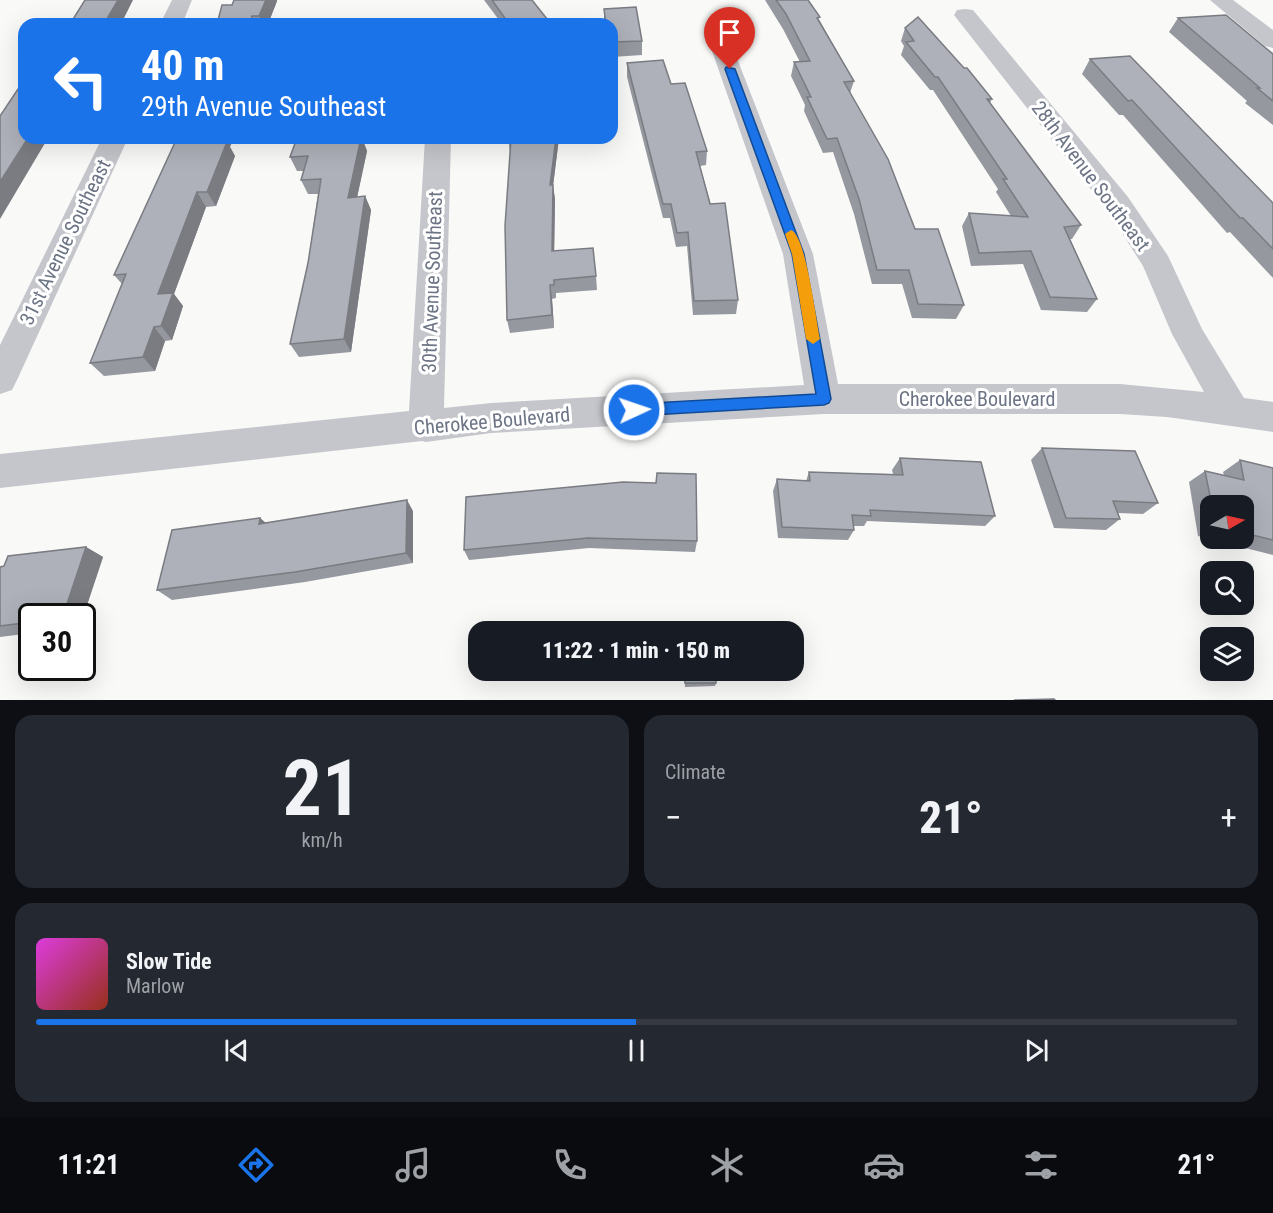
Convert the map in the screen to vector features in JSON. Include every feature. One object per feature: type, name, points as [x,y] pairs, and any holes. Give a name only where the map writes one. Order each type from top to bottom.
[{"type":"street","points":[[174,18],[182,0]]},
{"type":"street","points":[[1220,0],[1273,41]]},
{"type":"street","name":"28th Avenue Southeast","points":[[965,15],[1118,204],[1138,233],[1170,289],[1188,334],[1233,411]]},
{"type":"street","points":[[722,48],[798,254],[824,399]]},
{"type":"street","name":"31st Avenue Southeast","points":[[0,380],[112,144]]},
{"type":"street","name":"30th Avenue Southeast","points":[[426,427],[438,144]]},
{"type":"street","name":"Cherokee Boulevard","points":[[0,471],[426,427],[491,418],[824,399],[1120,399],[1167,402],[1273,417]]},
{"type":"building","points":[[85,0],[118,0],[108,18],[74,18]]},
{"type":"building","points":[[234,0],[266,0],[259,16],[219,18],[222,5],[232,5]]},
{"type":"building","points":[[492,0],[532,0],[546,18],[505,18]]},
{"type":"building","points":[[776,0],[808,0],[820,17],[817,18],[854,81],[844,82],[888,159],[915,229],[938,229],[964,305],[918,304],[909,270],[877,270],[859,199],[837,138],[827,139],[807,97],[811,97],[794,62],[810,61],[786,14]]},
{"type":"building","points":[[636,7],[642,41],[618,42],[618,18],[605,18],[604,9]]},
{"type":"building","points":[[1226,15],[1273,54],[1273,101],[1178,18]]},
{"type":"building","points":[[918,17],[964,68],[967,68],[992,99],[987,99],[1081,225],[1064,227],[1097,299],[1050,297],[1031,251],[979,253],[969,213],[1028,217],[1003,179],[1007,179],[938,77],[935,77],[906,42],[914,41],[905,28]]},
{"type":"building","points":[[1130,56],[1273,203],[1273,249],[1243,218],[1240,218],[1132,100],[1128,101],[1090,59]]},
{"type":"building","points":[[663,60],[671,84],[685,83],[707,151],[696,152],[710,204],[725,203],[738,300],[694,301],[688,232],[677,233],[671,204],[663,204],[627,63]]},
{"type":"building","points":[[18,89],[18,144],[24,144],[0,182],[0,116]]},
{"type":"building","points":[[174,144],[226,144],[207,192],[197,192],[158,294],[173,293],[161,326],[154,327],[143,357],[90,363],[126,274],[114,275]]},
{"type":"building","points":[[295,144],[360,144],[348,198],[365,196],[344,339],[290,344],[308,263],[321,179],[301,180],[308,156],[290,157]]},
{"type":"building","points":[[511,144],[555,144],[550,185],[553,185],[552,251],[593,248],[596,276],[554,280],[554,285],[550,285],[552,315],[507,320],[505,226]]},
{"type":"building","points":[[1042,448],[1135,451],[1158,503],[1113,501],[1120,519],[1066,518]]},
{"type":"building","points":[[900,458],[981,462],[995,516],[870,510],[871,516],[852,515],[854,530],[782,527],[777,479],[810,481],[809,472],[903,475]]},
{"type":"building","points":[[1240,460],[1273,468],[1273,540],[1254,535],[1254,495],[1210,495],[1205,471],[1244,480]]},
{"type":"building","points":[[657,473],[696,474],[697,541],[588,538],[464,550],[466,497],[623,482],[656,483]]},
{"type":"building","points":[[407,500],[406,553],[295,572],[157,590],[172,530],[260,518],[259,524]]},
{"type":"building","points":[[86,547],[67,603],[18,603],[18,624],[0,626],[0,567],[4,566],[8,556]]},
{"type":"building","points":[[685,681],[716,681],[716,683],[685,683]]},
{"type":"slow traffic","points":[[791,234],[798,254],[813,339]]},
{"type":"route","points":[[634,410],[824,399],[798,254],[730,69]]}]
